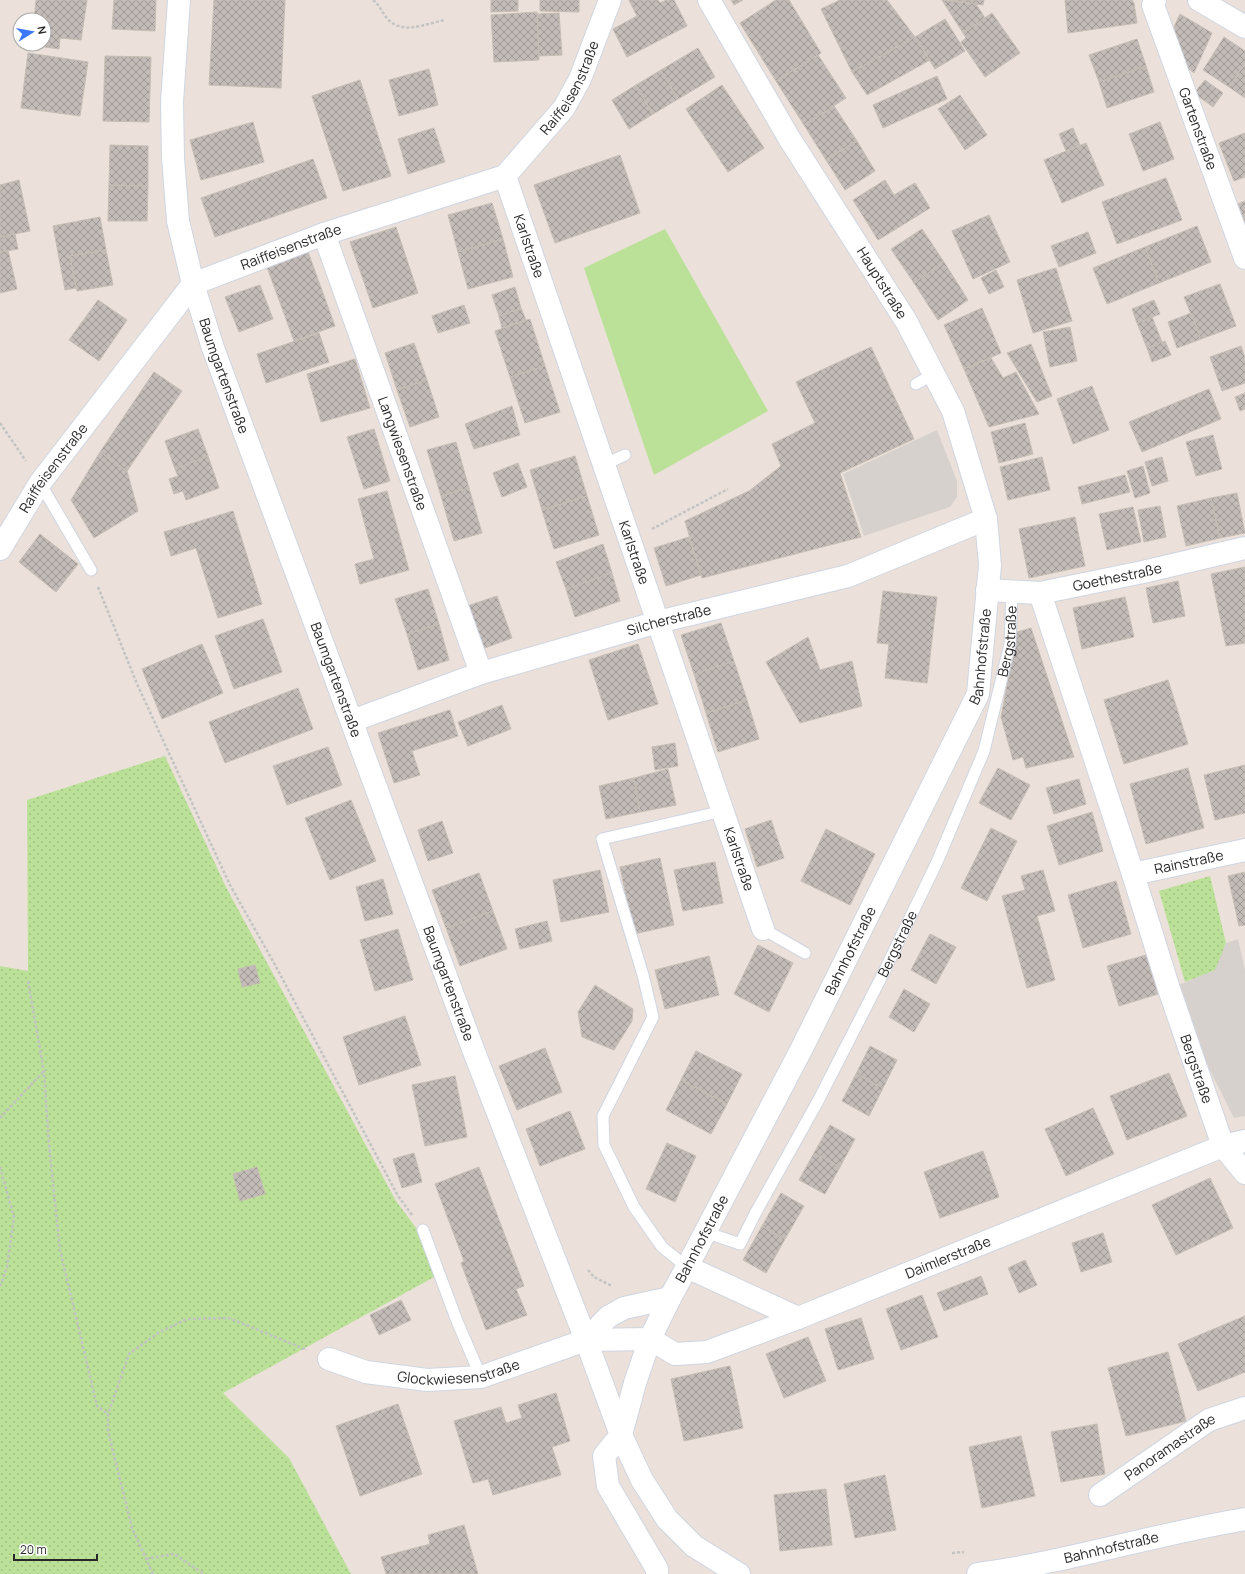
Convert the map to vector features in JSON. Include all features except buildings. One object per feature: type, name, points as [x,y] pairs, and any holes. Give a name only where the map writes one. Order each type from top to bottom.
[{"type":"street","name":"Baumgartenstraße","points":[[179,0],[172,102],[173,158],[178,221],[193,284],[216,356],[474,1049],[586,1340]]},
{"type":"street","name":"Raiffeisenstraße","points":[[0,549],[40,484],[193,284],[324,234],[505,176],[564,108],[580,79],[610,0]]},
{"type":"street","name":"Hauptstraße","points":[[709,0],[790,138],[906,321],[925,379],[953,411],[986,519],[990,564],[988,590]]},
{"type":"street","name":"Gartenstraße","points":[[1155,0],[1153,5],[1245,258]]},
{"type":"street","points":[[1199,0],[1245,27]]},
{"type":"street","name":"Karlstraße","points":[[505,176],[763,929]]},
{"type":"street","name":"Langwiesenstraße","points":[[324,234],[481,673]]},
{"type":"street","name":"Silcherstraße","points":[[352,721],[481,673],[658,622],[848,576],[986,519]]},
{"type":"street","name":"Goethestraße","points":[[988,590],[1040,593],[1143,572],[1245,548]]},
{"type":"street","name":"Bahnhofstraße","points":[[657,1574],[657,1569],[608,1486],[604,1456],[621,1435],[635,1383],[650,1339],[670,1298],[688,1267],[801,1050],[978,694],[988,590]]},
{"type":"street","name":"Bergstraße","points":[[1040,593],[1133,874],[1168,989],[1223,1146],[1245,1173]]},
{"type":"street","name":"Rainstraße","points":[[1133,874],[1245,850]]},
{"type":"street","name":"Daimlerstraße","points":[[650,1339],[675,1354],[707,1352],[798,1318],[1223,1146],[1245,1140]]},
{"type":"street","points":[[688,1267],[798,1318]]},
{"type":"street","name":"Bahnhofstraße","points":[[586,1340],[608,1316],[624,1308],[670,1298]]},
{"type":"street","points":[[650,1339],[586,1340],[621,1435],[642,1480],[667,1519],[694,1546],[739,1574]]},
{"type":"street","name":"Glockwiesenstraße","points":[[329,1359],[366,1372],[427,1380],[480,1378],[586,1340]]},
{"type":"street","name":"Panoramastraße","points":[[1100,1495],[1209,1420],[1245,1408]]},
{"type":"street","name":"Bahnhofstraße","points":[[978,1574],[1017,1569],[1202,1526],[1245,1519]]},
{"type":"lane","points":[[603,465],[625,455]]},
{"type":"lane","points":[[40,484],[91,570]]},
{"type":"lane","name":"Bergstraße","points":[[705,1232],[740,1244],[756,1212],[818,1101],[884,972],[937,862],[984,751],[1010,644],[1012,591]]},
{"type":"lane","points":[[688,1267],[662,1246],[634,1207],[604,1145],[603,1116],[653,1017],[643,975],[602,839],[723,811]]},
{"type":"lane","points":[[763,929],[805,953]]},
{"type":"lane","points":[[423,1230],[480,1378]]},
{"type":"path","points":[[373,0],[379,4],[390,22],[406,28],[445,20]]},
{"type":"path","points":[[0,422],[40,484]]},
{"type":"path","points":[[631,541],[728,489]]},
{"type":"path","points":[[91,570],[137,684],[230,885],[274,963],[398,1196],[423,1230]]},
{"type":"path","points":[[28,981],[44,1072],[49,1146],[60,1250],[97,1406],[108,1414]]},
{"type":"path","points":[[0,1118],[44,1072]]},
{"type":"path","points":[[0,1168],[14,1217],[7,1267],[0,1287]]},
{"type":"path","points":[[585,1267],[594,1277],[614,1287],[631,1287],[634,1306]]},
{"type":"path","points":[[153,1574],[132,1528],[108,1431],[108,1414],[129,1354],[158,1333],[187,1319],[229,1318],[329,1359]]},
{"type":"path","points":[[146,1558],[174,1554],[204,1574]]},
{"type":"green space","points":[[665,229],[768,411],[654,475],[584,268]]},
{"type":"green space","points":[[165,756],[226,887],[396,1201],[419,1232],[436,1276],[223,1393],[289,1458],[351,1574],[0,1574],[0,966],[28,971],[27,800]]},
{"type":"green space","points":[[1210,876],[1226,943],[1216,970],[1185,982],[1159,891]]},
{"type":"shaded area","points":[[937,430],[957,481],[957,497],[950,507],[864,536],[843,474]]},
{"type":"shaded area","points":[[1238,939],[1245,970],[1245,1116],[1234,1118],[1169,989],[1215,970],[1226,943]]}]
